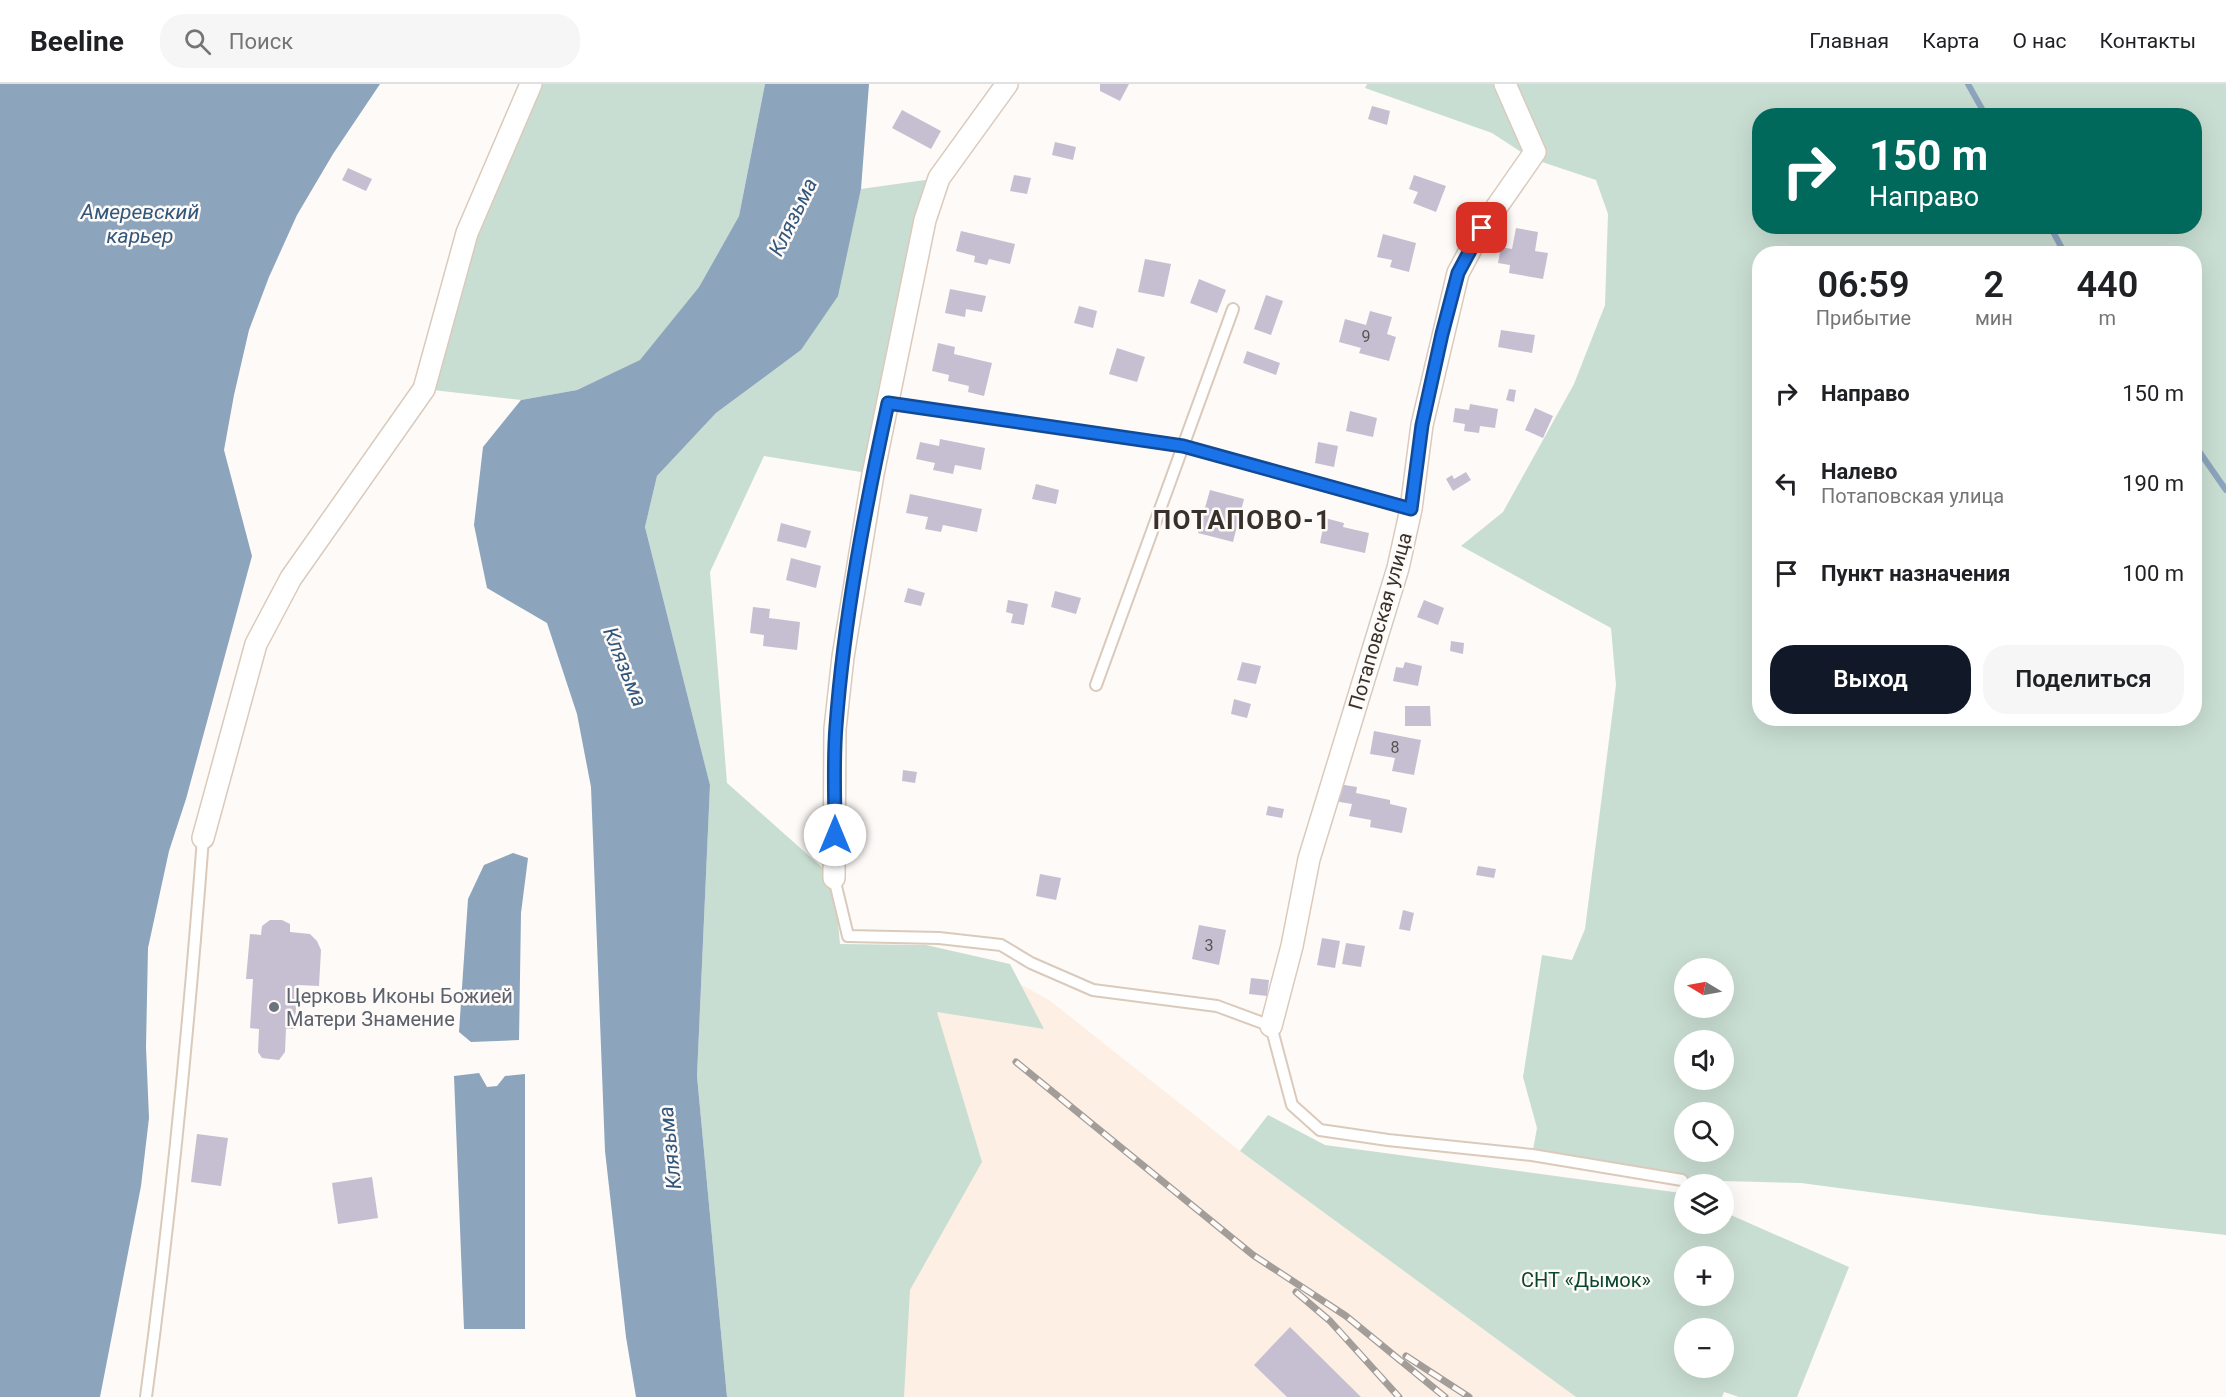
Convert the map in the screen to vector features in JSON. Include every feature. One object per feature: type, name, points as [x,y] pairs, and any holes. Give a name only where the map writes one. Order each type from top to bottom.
[{"type":"street","points":[[203,838],[256,644],[291,578],[424,389],[467,233],[531,84]]},
{"type":"street","points":[[834,878],[836,729],[843,657],[873,474],[925,220],[939,178],[1007,84]]},
{"type":"street","name":"Потаповская улица","points":[[1271,1026],[1292,946],[1309,859],[1398,568],[1411,509],[1422,425],[1458,273],[1482,228],[1535,152],[1505,84]]},
{"type":"lane","points":[[1096,685],[1233,309]]},
{"type":"lane","points":[[888,403],[1183,446],[1411,509]]},
{"type":"lane","points":[[146,1397],[171,1202],[191,1002],[203,838]]},
{"type":"lane","points":[[834,878],[848,936],[939,938],[1001,945],[1031,963],[1093,990],[1216,1006],[1271,1026],[1292,1106],[1320,1130],[1388,1140],[1532,1155],[1674,1179]]},
{"type":"shaded area","points":[[875,949],[974,959],[1049,1000],[1240,1151],[1576,1397],[727,1397]]},
{"type":"green space","points":[[531,84],[765,84],[739,216],[699,287],[641,360],[577,390],[521,400],[424,389],[467,233]]},
{"type":"green space","points":[[1367,84],[2226,84],[2226,1235],[2035,1214],[1801,1183],[1734,1181],[1734,1174],[1674,1174],[1674,1179],[1532,1155],[1537,1128],[1523,1077],[1542,955],[1572,960],[1585,929],[1616,685],[1611,628],[1461,546],[1503,512],[1574,384],[1605,305],[1608,214],[1596,180],[1530,158],[1492,133],[1365,88]]},
{"type":"green space","points":[[939,178],[873,474],[764,456],[710,572],[727,783],[834,878],[840,944],[926,945],[1010,964],[1044,1029],[937,1012],[982,1162],[910,1290],[904,1397],[727,1397],[697,1076],[710,785],[645,527],[657,476],[716,413],[801,350],[837,296],[861,189]]},
{"type":"green space","name":"СНТ «Дымок»","points":[[1268,1115],[1325,1145],[1674,1192],[1674,1234],[1734,1234],[1734,1216],[1849,1267],[1797,1397],[1739,1397],[1724,1392],[1722,1397],[1576,1397],[1240,1151]]},
{"type":"water","name":"Амеревский карьер","points":[[0,84],[380,84],[333,154],[297,215],[269,277],[249,330],[234,395],[224,450],[252,556],[186,799],[169,851],[148,948],[146,1047],[149,1118],[141,1186],[100,1397],[0,1397]]},
{"type":"water","name":"Клязьма","points":[[765,84],[869,84],[861,189],[838,296],[801,350],[716,413],[657,476],[645,527],[710,785],[697,1076],[727,1397],[636,1397],[626,1337],[605,1151],[591,787],[577,714],[547,623],[487,588],[474,525],[483,447],[521,400],[577,390],[640,360],[699,287],[739,216]]},
{"type":"water","points":[[513,853],[528,858],[521,913],[519,1040],[471,1042],[459,1032],[468,899],[484,865]]},
{"type":"water","points":[[479,1073],[487,1087],[497,1086],[505,1076],[525,1074],[525,1329],[464,1329],[454,1076]]},
{"type":"building","points":[[1100,84],[1129,84],[1120,101],[1100,91]]},
{"type":"building","points":[[1372,106],[1390,111],[1387,125],[1368,119]]},
{"type":"building","points":[[902,110],[941,131],[931,149],[892,128]]},
{"type":"building","points":[[1055,142],[1076,147],[1073,160],[1052,155]]},
{"type":"building","points":[[348,168],[372,179],[366,191],[342,180]]},
{"type":"building","points":[[1014,175],[1031,178],[1027,194],[1010,191]]},
{"type":"building","points":[[1414,175],[1446,186],[1436,212],[1413,203],[1418,192],[1409,189]]},
{"type":"building","points":[[1516,228],[1538,232],[1535,251],[1548,253],[1543,279],[1509,273],[1510,265],[1498,263],[1501,247],[1512,249]]},
{"type":"building","points":[[961,231],[1015,244],[1010,264],[989,259],[987,265],[974,262],[975,256],[956,251]]},
{"type":"building","points":[[1383,234],[1416,243],[1409,272],[1390,267],[1392,260],[1377,257]]},
{"type":"building","points":[[1145,259],[1171,264],[1164,297],[1138,292]]},
{"type":"building","points":[[1199,279],[1226,290],[1217,313],[1190,303]]},
{"type":"building","points":[[950,289],[986,296],[982,312],[966,309],[965,317],[945,313]]},
{"type":"building","points":[[1266,295],[1283,301],[1271,335],[1254,329]]},
{"type":"building","points":[[1079,306],[1097,311],[1093,328],[1074,323]]},
{"type":"building","points":[[1370,311],[1392,317],[1387,334],[1396,337],[1389,361],[1359,353],[1361,348],[1339,342],[1345,319],[1366,325]]},
{"type":"building","points":[[1501,330],[1535,335],[1532,353],[1498,347]]},
{"type":"building","points":[[938,343],[955,347],[954,354],[992,363],[984,396],[968,392],[969,386],[948,381],[949,375],[932,371]]},
{"type":"building","points":[[1117,348],[1145,357],[1137,382],[1109,374]]},
{"type":"building","points":[[1247,351],[1280,363],[1276,375],[1243,363]]},
{"type":"building","points":[[1509,389],[1516,390],[1514,402],[1506,400]]},
{"type":"building","points":[[1470,404],[1498,409],[1495,428],[1480,426],[1479,433],[1464,431],[1465,424],[1453,422],[1455,408],[1469,410]]},
{"type":"building","points":[[1535,408],[1553,416],[1543,438],[1525,430]]},
{"type":"building","points":[[1350,411],[1377,418],[1373,437],[1346,431]]},
{"type":"building","points":[[940,439],[985,448],[981,470],[955,465],[953,474],[933,470],[935,463],[916,459],[920,442],[939,446]]},
{"type":"building","points":[[1318,442],[1338,446],[1334,467],[1315,463]]},
{"type":"building","points":[[1466,472],[1471,480],[1453,491],[1446,479],[1452,475],[1454,479]]},
{"type":"building","points":[[1036,484],[1059,490],[1056,504],[1032,499]]},
{"type":"building","points":[[1210,490],[1244,499],[1233,542],[1198,533]]},
{"type":"building","points":[[910,494],[982,509],[977,532],[943,525],[941,532],[925,529],[928,517],[906,513]]},
{"type":"building","points":[[1325,518],[1344,523],[1343,527],[1369,533],[1365,553],[1320,543]]},
{"type":"building","points":[[781,523],[811,531],[806,548],[777,541]]},
{"type":"building","points":[[791,558],[821,566],[816,588],[786,580]]},
{"type":"building","points":[[908,588],[925,593],[921,606],[904,602]]},
{"type":"building","points":[[1055,591],[1081,598],[1076,614],[1051,607]]},
{"type":"building","points":[[1008,600],[1028,604],[1024,625],[1011,623],[1013,614],[1006,612]]},
{"type":"building","points":[[1424,600],[1444,608],[1438,625],[1417,617]]},
{"type":"building","points":[[753,607],[770,609],[769,618],[800,622],[797,650],[763,646],[764,635],[750,633]]},
{"type":"building","points":[[1451,641],[1464,643],[1463,654],[1450,651]]},
{"type":"building","points":[[1242,662],[1261,666],[1256,684],[1237,680]]},
{"type":"building","points":[[1405,662],[1422,666],[1418,686],[1393,681],[1396,667],[1403,668]]},
{"type":"building","points":[[1234,699],[1251,704],[1247,718],[1231,714]]},
{"type":"building","points":[[1405,706],[1430,706],[1431,726],[1405,726]]},
{"type":"building","points":[[1374,731],[1421,740],[1414,775],[1392,771],[1395,758],[1370,754]]},
{"type":"building","points":[[903,770],[917,772],[915,783],[902,781]]},
{"type":"building","points":[[1338,784],[1357,787],[1356,793],[1390,800],[1390,804],[1407,808],[1402,833],[1370,827],[1371,820],[1349,816],[1352,804],[1334,801]]},
{"type":"building","points":[[1268,806],[1284,809],[1282,818],[1266,815]]},
{"type":"building","points":[[1478,866],[1496,869],[1494,878],[1476,875]]},
{"type":"building","points":[[1040,874],[1061,878],[1056,900],[1036,896]]},
{"type":"building","points":[[1403,910],[1414,913],[1410,931],[1399,929]]},
{"type":"building","name":"Церковь Иконы Божией Матери Знамение","points":[[270,920],[282,920],[290,924],[290,932],[310,934],[317,941],[321,950],[319,986],[297,985],[295,1029],[286,1029],[285,1052],[279,1060],[262,1058],[258,1052],[259,1029],[250,1028],[253,979],[246,979],[250,934],[261,935],[262,926]]},
{"type":"building","points":[[1199,925],[1226,930],[1219,965],[1192,959]]},
{"type":"building","points":[[1322,938],[1340,941],[1335,968],[1317,965]]},
{"type":"building","points":[[1346,943],[1365,946],[1361,967],[1342,964]]},
{"type":"building","points":[[1251,978],[1269,980],[1267,996],[1249,994]]},
{"type":"building","points":[[197,1134],[228,1138],[221,1186],[191,1182]]},
{"type":"building","points":[[372,1177],[378,1218],[338,1224],[332,1183]]},
{"type":"building","points":[[1290,1327],[1361,1397],[1287,1397],[1254,1365]]},
{"type":"waterway","points":[[1968,84],[1982,108]]},
{"type":"waterway","points":[[2054,234],[2061,246]]},
{"type":"waterway","points":[[2202,456],[2226,490]]},
{"type":"railway","points":[[1016,1062],[1253,1255],[1346,1316],[1445,1397]]},
{"type":"railway","points":[[1296,1292],[1330,1321],[1399,1397]]},
{"type":"railway","points":[[1406,1356],[1469,1397]]},
{"type":"place","name":"Церковь Иконы Божией Матери Знамение","points":[[274,1007]]},
{"type":"district","name":"ПОТАПОВО-1","points":[[1242,520]]},
{"type":"route","points":[[835,835],[836,729],[843,657],[873,474],[888,403],[1183,446],[1411,509],[1422,425],[1442,334],[1458,273],[1482,228]]}]
